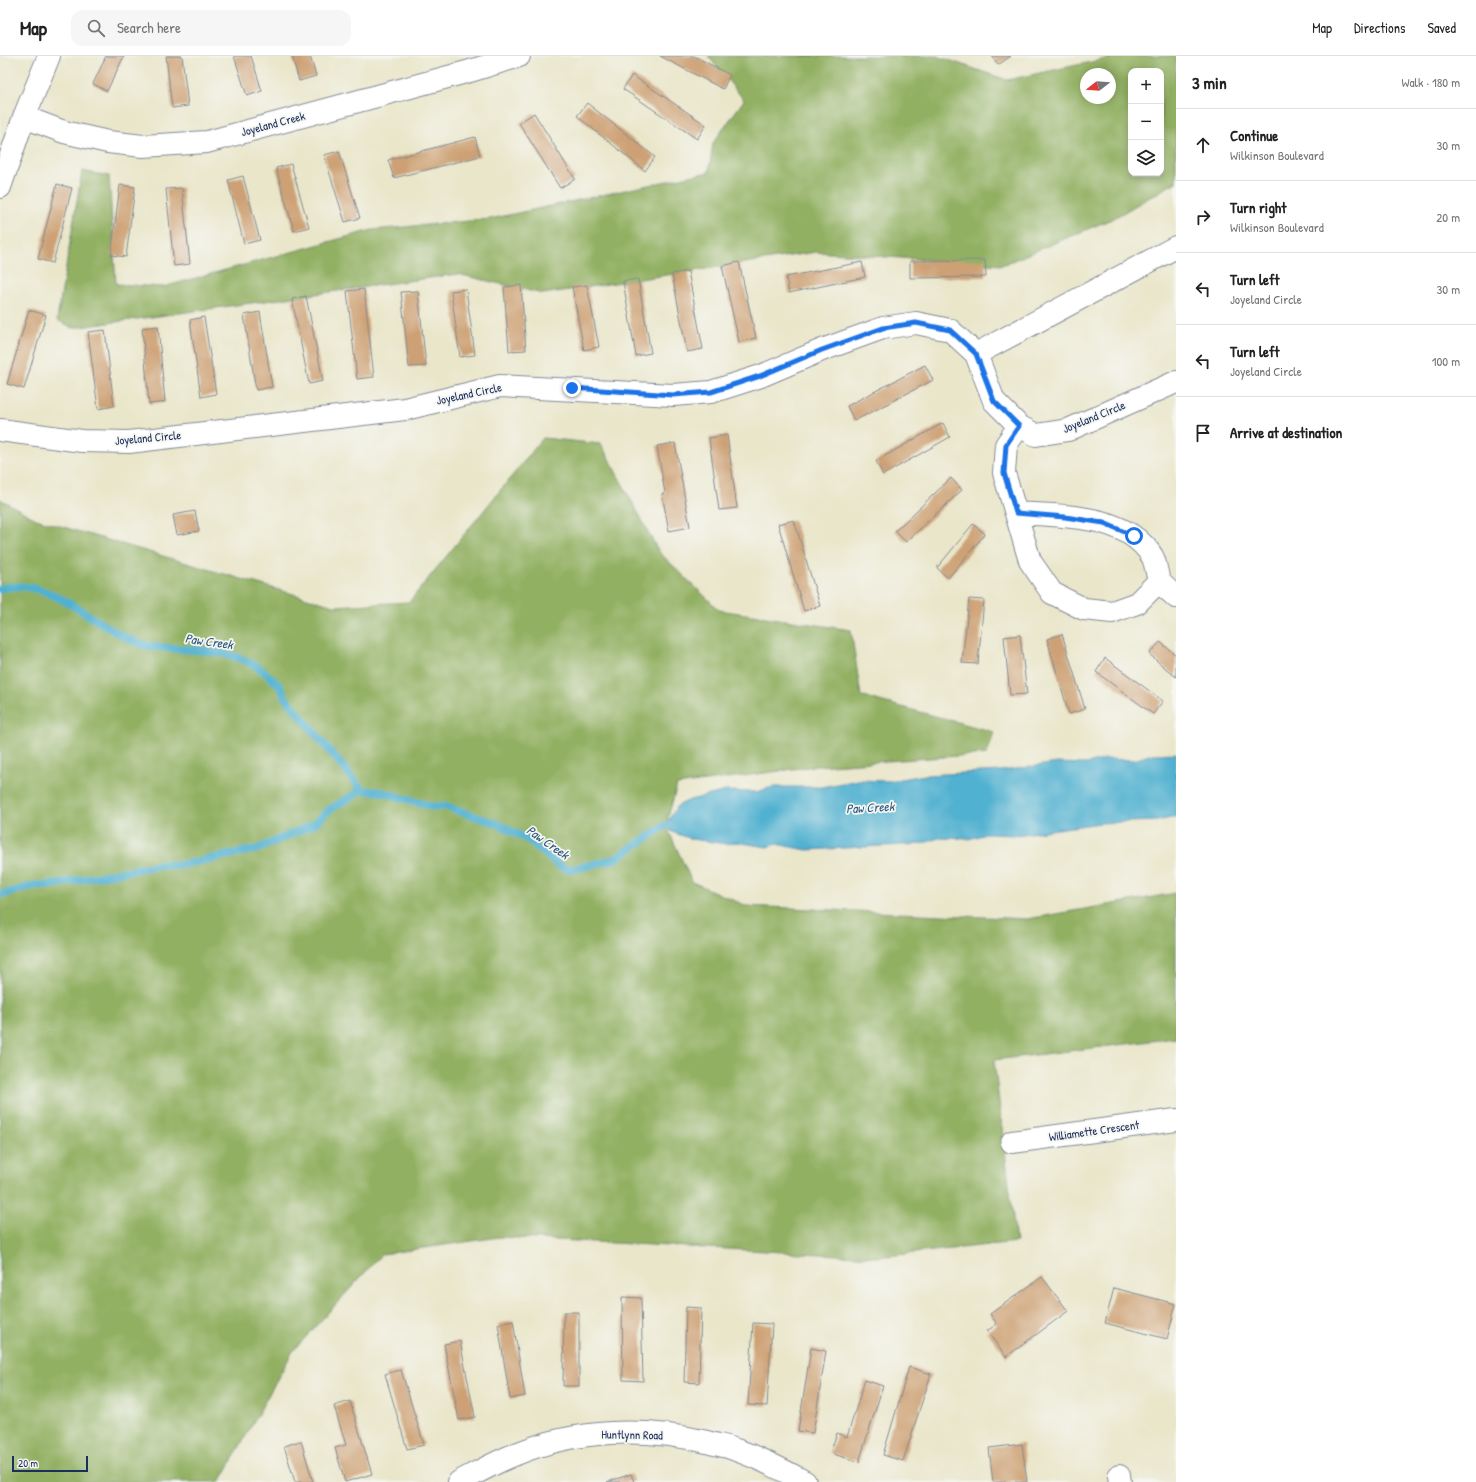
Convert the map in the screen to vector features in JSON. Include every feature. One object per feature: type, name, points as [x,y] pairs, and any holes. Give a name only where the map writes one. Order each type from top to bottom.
[{"type":"street","points":[[0,187],[24,117],[49,56]]},
{"type":"street","name":"Joyeland Creek","points":[[24,117],[64,132],[108,142],[143,146],[207,142],[470,71],[519,56]]},
{"type":"street","points":[[976,354],[1176,247]]},
{"type":"street","name":"Joyeland Circle","points":[[0,430],[82,441],[129,442],[405,409],[500,386],[673,395],[711,392],[760,376],[822,350],[883,328],[916,323],[950,330],[976,354],[994,401],[1019,426],[1036,435],[1068,430],[1176,382]]},
{"type":"street","points":[[1019,426],[1006,445],[1004,473],[1030,561],[1052,593],[1084,609],[1112,612],[1136,603],[1159,581]]},
{"type":"street","points":[[1016,513],[1065,517],[1104,523],[1134,536],[1152,557],[1159,581],[1176,597]]},
{"type":"street","name":"Williamette Crescent","points":[[1012,1142],[1176,1120]]},
{"type":"street","name":"Huntlynn Road","points":[[459,1482],[489,1475],[516,1454],[574,1437],[614,1432],[655,1433],[735,1449],[778,1467],[805,1482]]},
{"type":"green space","points":[[708,56],[937,56],[1007,80],[1119,56],[1176,56],[1176,182],[1114,218],[1002,265],[816,252],[543,294],[458,274],[73,328],[57,320],[82,171],[109,176],[116,284],[163,287],[372,230],[490,219],[709,172],[713,143],[744,100]]},
{"type":"green space","points":[[543,438],[601,444],[659,552],[719,610],[851,630],[861,696],[994,732],[987,754],[816,766],[677,785],[666,825],[692,882],[747,906],[1027,919],[1176,893],[1176,1038],[994,1060],[1016,1242],[877,1257],[500,1237],[382,1254],[293,1351],[220,1482],[0,1482],[0,499],[36,519],[334,606],[409,602]]},
{"type":"water","points":[[1176,753],[1176,817],[1157,821],[1100,823],[1016,835],[986,834],[969,839],[939,838],[921,844],[807,850],[776,844],[767,847],[736,842],[727,844],[691,839],[672,832],[666,825],[677,806],[690,800],[726,791],[756,792],[773,787],[821,787],[858,780],[888,781],[925,775],[1001,771],[1057,763],[1087,764],[1105,759],[1134,760],[1152,754]]},
{"type":"building","points":[[106,56],[124,56],[107,91],[93,84]]},
{"type":"building","points":[[166,56],[182,56],[188,106],[172,108]]},
{"type":"building","points":[[234,56],[251,56],[262,91],[247,96]]},
{"type":"building","points":[[292,56],[310,56],[316,76],[299,81]]},
{"type":"building","points":[[660,56],[694,56],[730,75],[723,89]]},
{"type":"building","points":[[992,56],[1011,56],[998,65]]},
{"type":"building","points":[[632,75],[706,125],[697,139],[623,89]]},
{"type":"building","points":[[587,103],[655,157],[645,171],[577,116]]},
{"type":"building","points":[[534,113],[575,179],[560,188],[519,123]]},
{"type":"building","points":[[475,137],[480,156],[394,178],[388,160]]},
{"type":"building","points":[[339,151],[360,218],[345,222],[324,155]]},
{"type":"building","points":[[291,164],[309,227],[294,231],[276,168]]},
{"type":"building","points":[[243,176],[260,240],[244,244],[228,180]]},
{"type":"building","points":[[57,184],[72,188],[53,263],[38,259]]},
{"type":"building","points":[[120,185],[135,187],[126,257],[111,255]]},
{"type":"building","points":[[182,188],[190,264],[174,266],[166,189]]},
{"type":"building","points":[[985,260],[986,277],[910,278],[910,261]]},
{"type":"building","points":[[739,262],[756,338],[739,342],[722,266]]},
{"type":"building","points":[[862,262],[865,277],[789,293],[786,277]]},
{"type":"building","points":[[688,271],[703,349],[687,352],[672,274]]},
{"type":"building","points":[[638,279],[651,353],[636,356],[623,281]]},
{"type":"building","points":[[521,285],[526,350],[509,351],[504,287]]},
{"type":"building","points":[[587,285],[599,347],[584,350],[572,287]]},
{"type":"building","points":[[364,289],[374,377],[357,379],[347,291]]},
{"type":"building","points":[[466,289],[475,355],[460,357],[451,291]]},
{"type":"building","points":[[418,291],[426,366],[409,367],[401,292]]},
{"type":"building","points":[[306,296],[323,381],[309,384],[292,299]]},
{"type":"building","points":[[29,310],[46,315],[24,389],[7,384]]},
{"type":"building","points":[[260,312],[272,387],[256,390],[244,315]]},
{"type":"building","points":[[204,317],[216,394],[201,397],[190,320]]},
{"type":"building","points":[[158,326],[165,402],[149,404],[142,328]]},
{"type":"building","points":[[105,330],[114,406],[98,409],[88,332]]},
{"type":"building","points":[[925,365],[933,380],[854,421],[847,406]]},
{"type":"building","points":[[943,423],[950,437],[883,475],[876,461]]},
{"type":"building","points":[[727,435],[737,508],[719,510],[709,438]]},
{"type":"building","points":[[675,443],[690,527],[669,531],[662,494],[665,493],[657,446]]},
{"type":"building","points":[[951,478],[962,490],[906,542],[895,531]]},
{"type":"building","points":[[195,511],[199,531],[177,535],[173,515]]},
{"type":"building","points":[[794,520],[820,606],[804,611],[778,524]]},
{"type":"building","points":[[973,524],[985,534],[948,578],[937,568]]},
{"type":"building","points":[[969,599],[984,600],[978,664],[962,663]]},
{"type":"building","points":[[1062,634],[1085,709],[1069,714],[1047,639]]},
{"type":"building","points":[[1020,635],[1027,694],[1010,695],[1004,637]]},
{"type":"building","points":[[1160,642],[1176,655],[1176,677],[1149,654]]},
{"type":"building","points":[[1105,658],[1163,701],[1153,714],[1096,672]]},
{"type":"building","points":[[1042,1277],[1068,1311],[1006,1357],[987,1331],[997,1324],[990,1314]]},
{"type":"building","points":[[1114,1288],[1176,1304],[1167,1339],[1105,1323]]},
{"type":"building","points":[[622,1297],[641,1298],[643,1381],[623,1380]]},
{"type":"building","points":[[686,1307],[701,1308],[699,1383],[684,1382]]},
{"type":"building","points":[[564,1312],[579,1312],[579,1386],[563,1386]]},
{"type":"building","points":[[513,1321],[525,1396],[510,1399],[498,1324]]},
{"type":"building","points":[[753,1323],[772,1324],[767,1406],[748,1405]]},
{"type":"building","points":[[460,1341],[475,1417],[459,1420],[444,1344]]},
{"type":"building","points":[[811,1348],[826,1351],[813,1433],[798,1431]]},
{"type":"building","points":[[909,1367],[931,1374],[903,1461],[883,1455]]},
{"type":"building","points":[[401,1370],[424,1445],[407,1449],[385,1374]]},
{"type":"building","points":[[865,1380],[883,1386],[859,1462],[830,1453],[837,1433],[847,1437]]},
{"type":"building","points":[[350,1401],[372,1474],[345,1482],[335,1448],[346,1445],[334,1406]]},
{"type":"building","points":[[301,1441],[313,1482],[295,1482],[284,1446]]},
{"type":"building","points":[[1022,1444],[1027,1482],[993,1482],[989,1448]]},
{"type":"building","points":[[631,1474],[634,1482],[607,1482]]},
{"type":"waterway","name":"Paw Creek","points":[[0,589],[20,586],[39,589],[76,607],[112,630],[148,646],[210,651],[222,653],[247,661],[258,667],[279,685],[285,697],[362,790],[382,792],[434,807],[444,806],[498,824],[530,841],[559,866],[570,870],[615,859],[666,825],[676,825]]},
{"type":"waterway","points":[[0,895],[36,885],[46,886],[165,864],[176,866],[258,849],[314,824],[329,810],[362,790]]},
{"type":"route","points":[[572,388],[673,395],[711,392],[760,376],[822,350],[883,328],[916,323],[950,330],[976,354],[994,401],[1019,426],[1006,445],[1004,473],[1016,513],[1065,517],[1104,523],[1134,536]]}]
